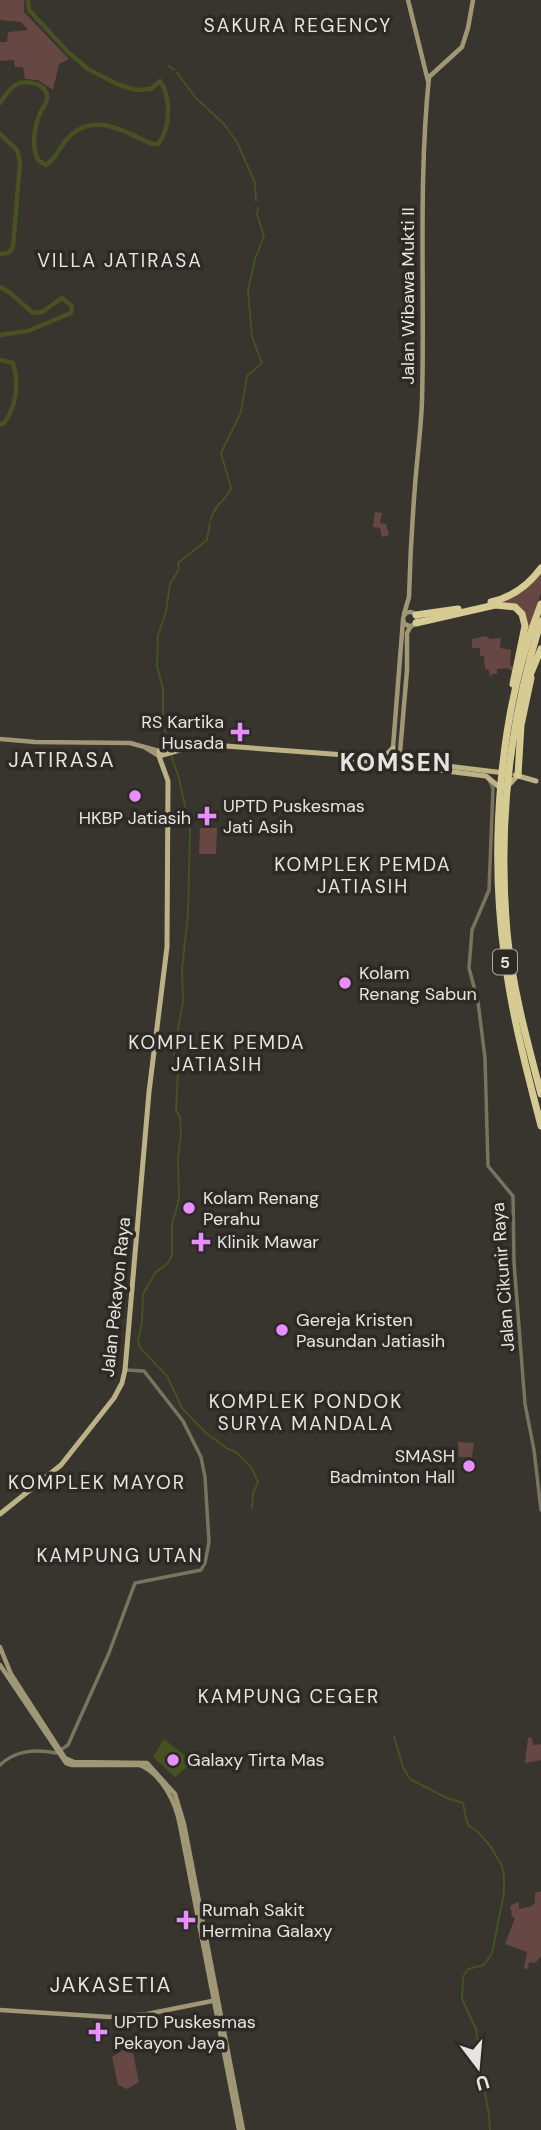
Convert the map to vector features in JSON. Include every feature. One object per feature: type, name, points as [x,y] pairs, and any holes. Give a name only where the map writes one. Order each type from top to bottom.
[{"type":"highway","points":[[410,617],[507,597],[527,585],[541,568]]},
{"type":"highway","name":"5","points":[[541,604],[519,679],[508,746],[498,858],[502,940],[511,1001],[541,1126]]},
{"type":"highway","points":[[410,617],[495,605],[513,606],[522,614],[525,630],[508,709],[508,746]]},
{"type":"highway","name":"5","points":[[508,746],[541,621]]},
{"type":"highway","points":[[525,676],[541,637]]},
{"type":"highway","points":[[515,777],[522,715],[541,652]]},
{"type":"highway","name":"5","points":[[505,791],[503,860],[507,933],[519,1000],[541,1094]]},
{"type":"main road","points":[[408,0],[429,83]]},
{"type":"main road","points":[[429,83],[432,73],[462,47],[473,0]]},
{"type":"main road","name":"Jalan Wibawa Mukti II","points":[[392,762],[410,617],[421,416],[424,303],[421,208],[424,125],[429,83]]},
{"type":"main road","name":"Jalan Wibawa Mukti II","points":[[403,762],[400,752],[410,617]]},
{"type":"main road","points":[[394,733],[399,734],[402,731]]},
{"type":"main road","points":[[0,739],[130,744],[159,753],[187,748],[224,749],[403,762],[538,781]]},
{"type":"main road","points":[[170,751],[198,744],[378,757],[388,755],[393,748]]},
{"type":"main road","name":"Jalan Pekayon Raya","points":[[0,1514],[61,1465],[114,1398],[125,1370],[149,1092],[167,947],[168,781],[159,753]]},
{"type":"main road","points":[[378,757],[392,762]]},
{"type":"main road","points":[[403,762],[482,775],[489,777],[505,791],[515,777]]},
{"type":"main road","points":[[0,1647],[27,1702]]},
{"type":"main road","points":[[0,1665],[62,1755],[71,1762],[99,1764],[137,1761],[150,1766],[178,1800],[241,2130]]},
{"type":"main road","points":[[0,2010],[110,2017],[147,2014],[216,2000]]},
{"type":"street","points":[[482,775],[492,784],[492,803]]},
{"type":"street","points":[[492,803],[495,795],[505,791]]},
{"type":"street","name":"Jalan Cikunir Raya","points":[[492,803],[489,890],[472,930],[470,971],[478,1002],[485,1058],[487,1164],[513,1196],[514,1262],[525,1407],[534,1450],[541,1510]]},
{"type":"street","points":[[0,1765],[22,1752],[59,1752],[68,1745],[109,1653],[135,1583],[198,1572],[205,1563],[209,1542],[205,1477],[201,1457],[183,1421],[144,1371],[125,1370]]},
{"type":"shaded area","points":[[0,0],[24,0],[24,12],[69,59],[59,64],[53,90],[38,80],[25,79],[23,67],[15,67],[14,60],[0,61],[0,42],[7,42],[8,32],[28,30],[21,22],[0,20]]},
{"type":"shaded area","points":[[375,512],[382,513],[380,523],[386,524],[389,535],[382,537],[380,528],[373,527]]},
{"type":"shaded area","points":[[541,572],[541,593],[526,639],[524,613],[496,603]]},
{"type":"shaded area","points":[[486,636],[490,639],[501,638],[500,648],[511,650],[512,671],[507,668],[497,669],[497,674],[490,677],[489,670],[485,669],[484,656],[480,656],[480,648],[472,648],[472,639]]},
{"type":"shaded area","points":[[200,828],[217,828],[216,854],[199,854]]},
{"type":"shaded area","points":[[458,1442],[474,1443],[472,1457],[459,1457]]},
{"type":"shaded area","points":[[531,1737],[534,1745],[541,1744],[541,1760],[525,1763],[528,1738]]},
{"type":"shaded area","name":"Galaxy Tirta Mas","points":[[164,1739],[193,1762],[175,1777],[153,1757]]},
{"type":"shaded area","points":[[541,1891],[541,1956],[535,1963],[529,1962],[528,1969],[524,1968],[527,1952],[505,1944],[515,1918],[511,1916],[510,1910],[511,1905],[519,1902],[519,1909],[532,1906],[535,1893]]},
{"type":"shaded area","points":[[123,2050],[133,2053],[139,2082],[127,2089],[118,2085],[112,2057]]},
{"type":"waterway","points":[[0,103],[18,84],[33,83],[45,91],[47,99],[37,123],[34,142],[38,160],[46,165],[67,139],[87,126],[120,129],[152,144],[158,144],[165,130],[168,104],[160,81],[151,89],[136,90],[117,84],[88,69],[68,52],[29,10],[28,0]]},
{"type":"waterway","points":[[169,66],[174,70]]},
{"type":"waterway","points":[[177,73],[237,142],[255,183],[256,201]]},
{"type":"waterway","points":[[0,134],[17,150],[20,162],[13,247],[9,253],[0,254]]},
{"type":"waterway","points":[[211,519],[231,488],[221,453],[241,412],[247,376],[262,363],[252,337],[248,291],[255,259],[264,236],[257,214],[258,208]]},
{"type":"waterway","points":[[0,287],[33,313],[42,312],[62,298],[72,306],[71,313],[28,331],[0,335]]},
{"type":"waterway","points":[[0,360],[13,363],[16,379],[14,403],[8,417],[0,424]]},
{"type":"waterway","points":[[169,747],[163,721],[163,689],[157,666],[158,635],[166,612],[170,584],[179,569],[178,563],[207,540],[210,522]]},
{"type":"waterway","points":[[140,1347],[138,1341],[143,1294],[156,1272],[168,1263],[172,1255],[172,1224],[179,1199],[178,1158],[181,1134],[180,1117],[176,1110],[178,1071],[174,1053],[183,1001],[182,970],[188,914],[190,830],[179,778],[171,755]]},
{"type":"waterway","points":[[141,1349],[167,1376],[182,1408],[206,1433],[236,1452],[251,1467],[258,1482],[253,1493],[252,1508]]},
{"type":"waterway","points":[[394,1736],[403,1767],[410,1779],[463,1803],[469,1826],[491,1847],[502,1866],[504,1893],[492,1953],[484,1965],[468,1969],[463,1977],[462,1999],[476,2029],[480,2054]]},
{"type":"waterway","points":[[480,2057],[481,2062]]},
{"type":"waterway","points":[[481,2067],[490,2130]]},
{"type":"place","name":"RS Kartika Husada","points":[[240,732]]},
{"type":"place","name":"HKBP Jatiasih","points":[[135,796]]},
{"type":"place","name":"UPTD Puskesmas Jati Asih","points":[[207,816]]},
{"type":"place","name":"Kolam Renang Sabun","points":[[345,983]]},
{"type":"place","name":"Kolam Renang Perahu","points":[[189,1208]]},
{"type":"place","name":"Klinik Mawar","points":[[201,1242]]},
{"type":"place","name":"Gereja Kristen Pasundan Jatiasih","points":[[282,1330]]},
{"type":"place","name":"SMASH Badminton Hall","points":[[469,1466]]},
{"type":"place","name":"Galaxy Tirta Mas","points":[[173,1760]]},
{"type":"place","name":"Rumah Sakit Hermina Galaxy","points":[[186,1920]]},
{"type":"place","name":"UPTD Puskesmas Pekayon Jaya","points":[[98,2032]]},
{"type":"district","name":"SAKURA REGENCY","points":[[298,25]]},
{"type":"district","name":"VILLA JATIRASA","points":[[120,260]]},
{"type":"district","name":"JATIRASA","points":[[62,760]]},
{"type":"district","name":"KOMSEN","points":[[396,762]]},
{"type":"district","name":"KOMPLEK PEMDA JATIASIH","points":[[363,875]]},
{"type":"district","name":"KOMPLEK PEMDA JATIASIH","points":[[217,1053]]},
{"type":"district","name":"KOMPLEK PONDOK SURYA MANDALA","points":[[306,1412]]},
{"type":"district","name":"KOMPLEK MAYOR","points":[[97,1482]]},
{"type":"district","name":"KAMPUNG UTAN","points":[[120,1555]]},
{"type":"district","name":"KAMPUNG CEGER","points":[[289,1696]]},
{"type":"district","name":"JAKASETIA","points":[[111,1985]]}]
